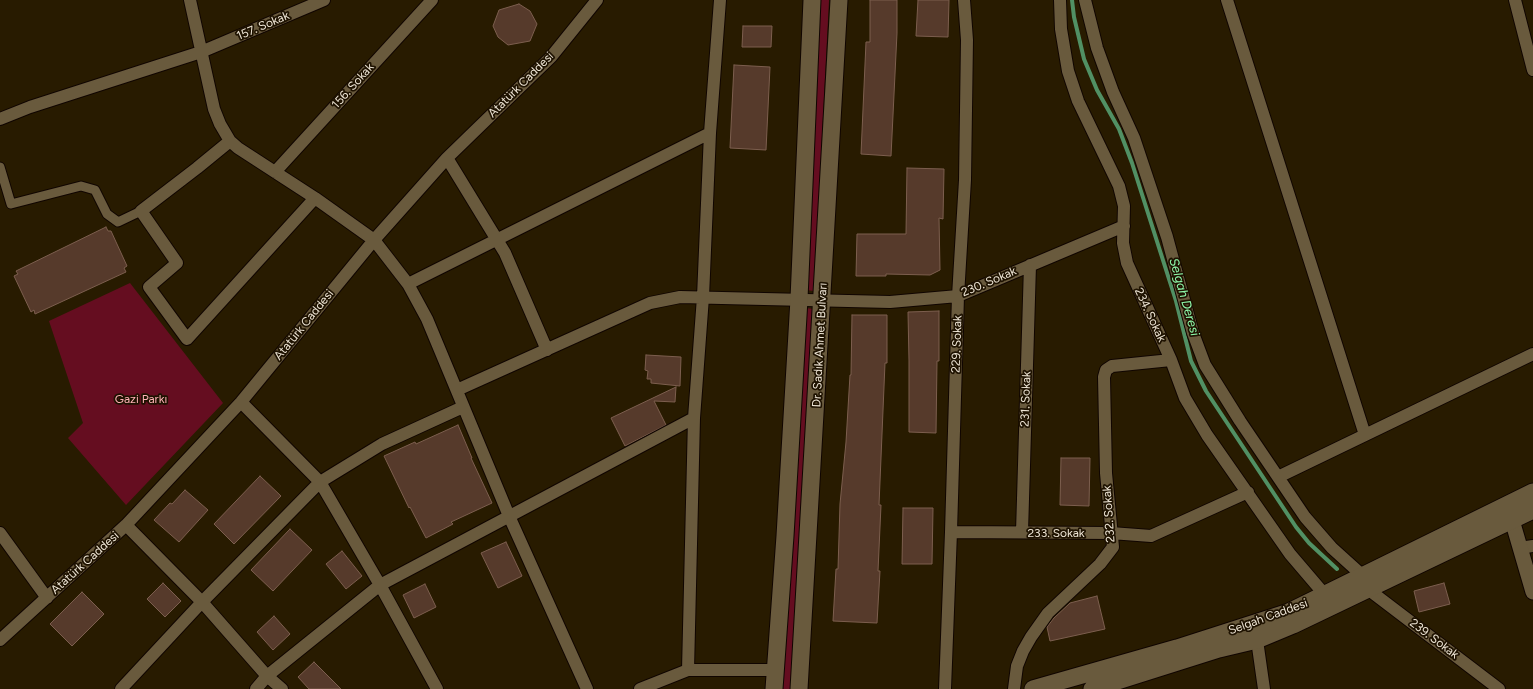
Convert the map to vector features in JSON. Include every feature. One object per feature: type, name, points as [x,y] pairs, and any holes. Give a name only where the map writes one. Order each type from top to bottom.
[{"type":"main road","name":"Dr. Sadık Ahmet Bulvarı","points":[[774,689],[799,299],[812,0]]},
{"type":"main road","name":"Dr. Sadık Ahmet Bulvarı","points":[[800,689],[839,0]]},
{"type":"main road","name":"Selgah Caddesi","points":[[1092,689],[1219,649],[1257,640],[1293,625],[1366,583],[1533,492]]},
{"type":"main road","name":"Selgah Caddesi","points":[[1033,689],[1255,624],[1289,612],[1325,595],[1366,583],[1533,510]]},
{"type":"street","points":[[190,0],[214,109],[220,124],[230,141],[238,148],[315,198],[374,240],[408,284],[427,319],[509,516],[587,689]]},
{"type":"street","name":"157. Sokak","points":[[0,119],[30,107],[201,52],[324,0]]},
{"type":"street","name":"Atatürk Caddesi","points":[[0,640],[126,525],[241,402],[374,240],[447,158],[551,57],[597,0]]},
{"type":"street","points":[[688,670],[694,418],[703,297],[710,133],[720,0]]},
{"type":"street","name":"229. Sokak","points":[[945,689],[958,296],[965,180],[967,114],[967,40],[964,0]]},
{"type":"street","name":"234. Sokak","points":[[1060,0],[1061,30],[1068,71],[1078,101],[1119,186],[1124,206],[1123,243],[1127,263],[1171,360],[1185,398],[1194,416],[1290,554],[1325,595]]},
{"type":"street","name":"239. Sokak","points":[[1085,0],[1097,48],[1113,92],[1134,138],[1167,237],[1193,333],[1205,364],[1240,421],[1309,522],[1332,548],[1366,583],[1499,689]]},
{"type":"street","points":[[1227,0],[1365,435]]},
{"type":"street","points":[[1515,0],[1533,70]]},
{"type":"street","name":"156. Sokak","points":[[275,172],[430,1]]},
{"type":"street","points":[[408,284],[710,133]]},
{"type":"street","points":[[0,167],[11,204],[81,186],[95,190],[107,214],[118,222],[141,210],[198,168],[230,141]]},
{"type":"street","points":[[447,158],[505,253],[547,350]]},
{"type":"street","points":[[141,210],[177,263],[149,287],[186,339],[315,198]]},
{"type":"street","name":"230. Sokak","points":[[457,390],[650,302],[680,297],[703,297],[890,302],[958,296],[1124,226]]},
{"type":"street","name":"231. Sokak","points":[[1022,532],[1030,265]]},
{"type":"street","points":[[1278,477],[1533,354]]},
{"type":"street","name":"232. Sokak","points":[[1014,689],[1017,666],[1031,637],[1048,613],[1100,564],[1113,547],[1106,473],[1104,377],[1106,370],[1112,366],[1171,360]]},
{"type":"street","points":[[241,402],[320,482],[380,585],[437,689]]},
{"type":"street","points":[[121,689],[202,602],[320,482],[382,444],[463,407]]},
{"type":"street","points":[[256,689],[267,676],[380,585],[694,418]]},
{"type":"street","name":"233. Sokak","points":[[951,532],[1111,533],[1151,536],[1248,492]]},
{"type":"street","points":[[1512,520],[1527,547],[1533,592]]},
{"type":"street","points":[[126,525],[202,602],[267,676],[282,689]]},
{"type":"street","points":[[0,532],[46,598]]},
{"type":"street","points":[[1257,640],[1264,689]]},
{"type":"street","points":[[640,689],[688,670],[775,670]]},
{"type":"green space","points":[[820,0],[829,0],[814,291],[806,290]]},
{"type":"green space","name":"Gazi Parkı","points":[[130,283],[223,403],[126,505],[68,438],[83,423],[49,321]]},
{"type":"green space","points":[[806,308],[813,309],[791,689],[779,689]]},
{"type":"building","points":[[870,0],[897,0],[897,33],[891,156],[861,154],[866,42],[870,42]]},
{"type":"building","points":[[918,0],[949,0],[948,37],[916,36]]},
{"type":"building","points":[[519,4],[530,11],[537,24],[530,41],[508,45],[498,37],[493,26],[499,10]]},
{"type":"building","points":[[743,26],[772,26],[771,47],[742,47]]},
{"type":"building","points":[[734,65],[770,67],[766,150],[730,148]]},
{"type":"building","points":[[907,168],[944,169],[943,219],[939,218],[940,270],[930,275],[886,274],[886,276],[856,276],[857,234],[906,234]]},
{"type":"building","points":[[106,227],[108,231],[111,231],[127,266],[124,268],[126,272],[35,314],[34,310],[31,312],[14,276],[18,274],[16,271]]},
{"type":"building","points":[[939,311],[939,361],[937,361],[936,433],[909,432],[908,312]]},
{"type":"building","points":[[852,315],[887,315],[887,363],[885,363],[879,505],[881,505],[878,571],[880,571],[877,623],[833,621],[836,569],[838,569],[840,504],[851,375]]},
{"type":"building","points":[[646,355],[681,357],[680,386],[651,383],[651,379],[647,379],[648,371],[645,370]]},
{"type":"building","points":[[676,387],[675,402],[654,401],[666,425],[625,446],[611,418]]},
{"type":"building","points":[[458,425],[471,458],[492,503],[451,522],[453,524],[426,538],[410,507],[409,508],[384,456],[415,442],[416,444]]},
{"type":"building","points":[[1061,458],[1090,458],[1089,506],[1060,505]]},
{"type":"building","points":[[260,476],[281,496],[234,544],[214,524]]},
{"type":"building","points":[[185,490],[208,510],[179,542],[154,520]]},
{"type":"building","points":[[903,508],[933,508],[932,564],[902,564]]},
{"type":"building","points":[[290,529],[312,550],[273,591],[251,570]]},
{"type":"building","points":[[506,542],[522,576],[498,588],[481,553]]},
{"type":"building","points":[[342,551],[362,576],[346,589],[326,564]]},
{"type":"building","points":[[163,583],[181,601],[165,617],[147,599]]},
{"type":"building","points":[[1444,583],[1450,604],[1419,612],[1414,591]]},
{"type":"building","points":[[425,584],[436,607],[414,618],[403,595]]},
{"type":"building","points":[[82,592],[104,614],[72,646],[50,624]]},
{"type":"building","points":[[1097,596],[1105,629],[1050,641],[1047,627],[1054,618],[1070,603]]},
{"type":"building","points":[[274,616],[290,634],[273,650],[257,632]]},
{"type":"building","points":[[314,662],[341,689],[309,689],[298,677]]},
{"type":"waterway","name":"Selgah Deresi","points":[[1072,0],[1074,17],[1084,59],[1097,90],[1119,129],[1132,163],[1176,301],[1191,361],[1206,391],[1296,527],[1309,543],[1337,569]]}]
